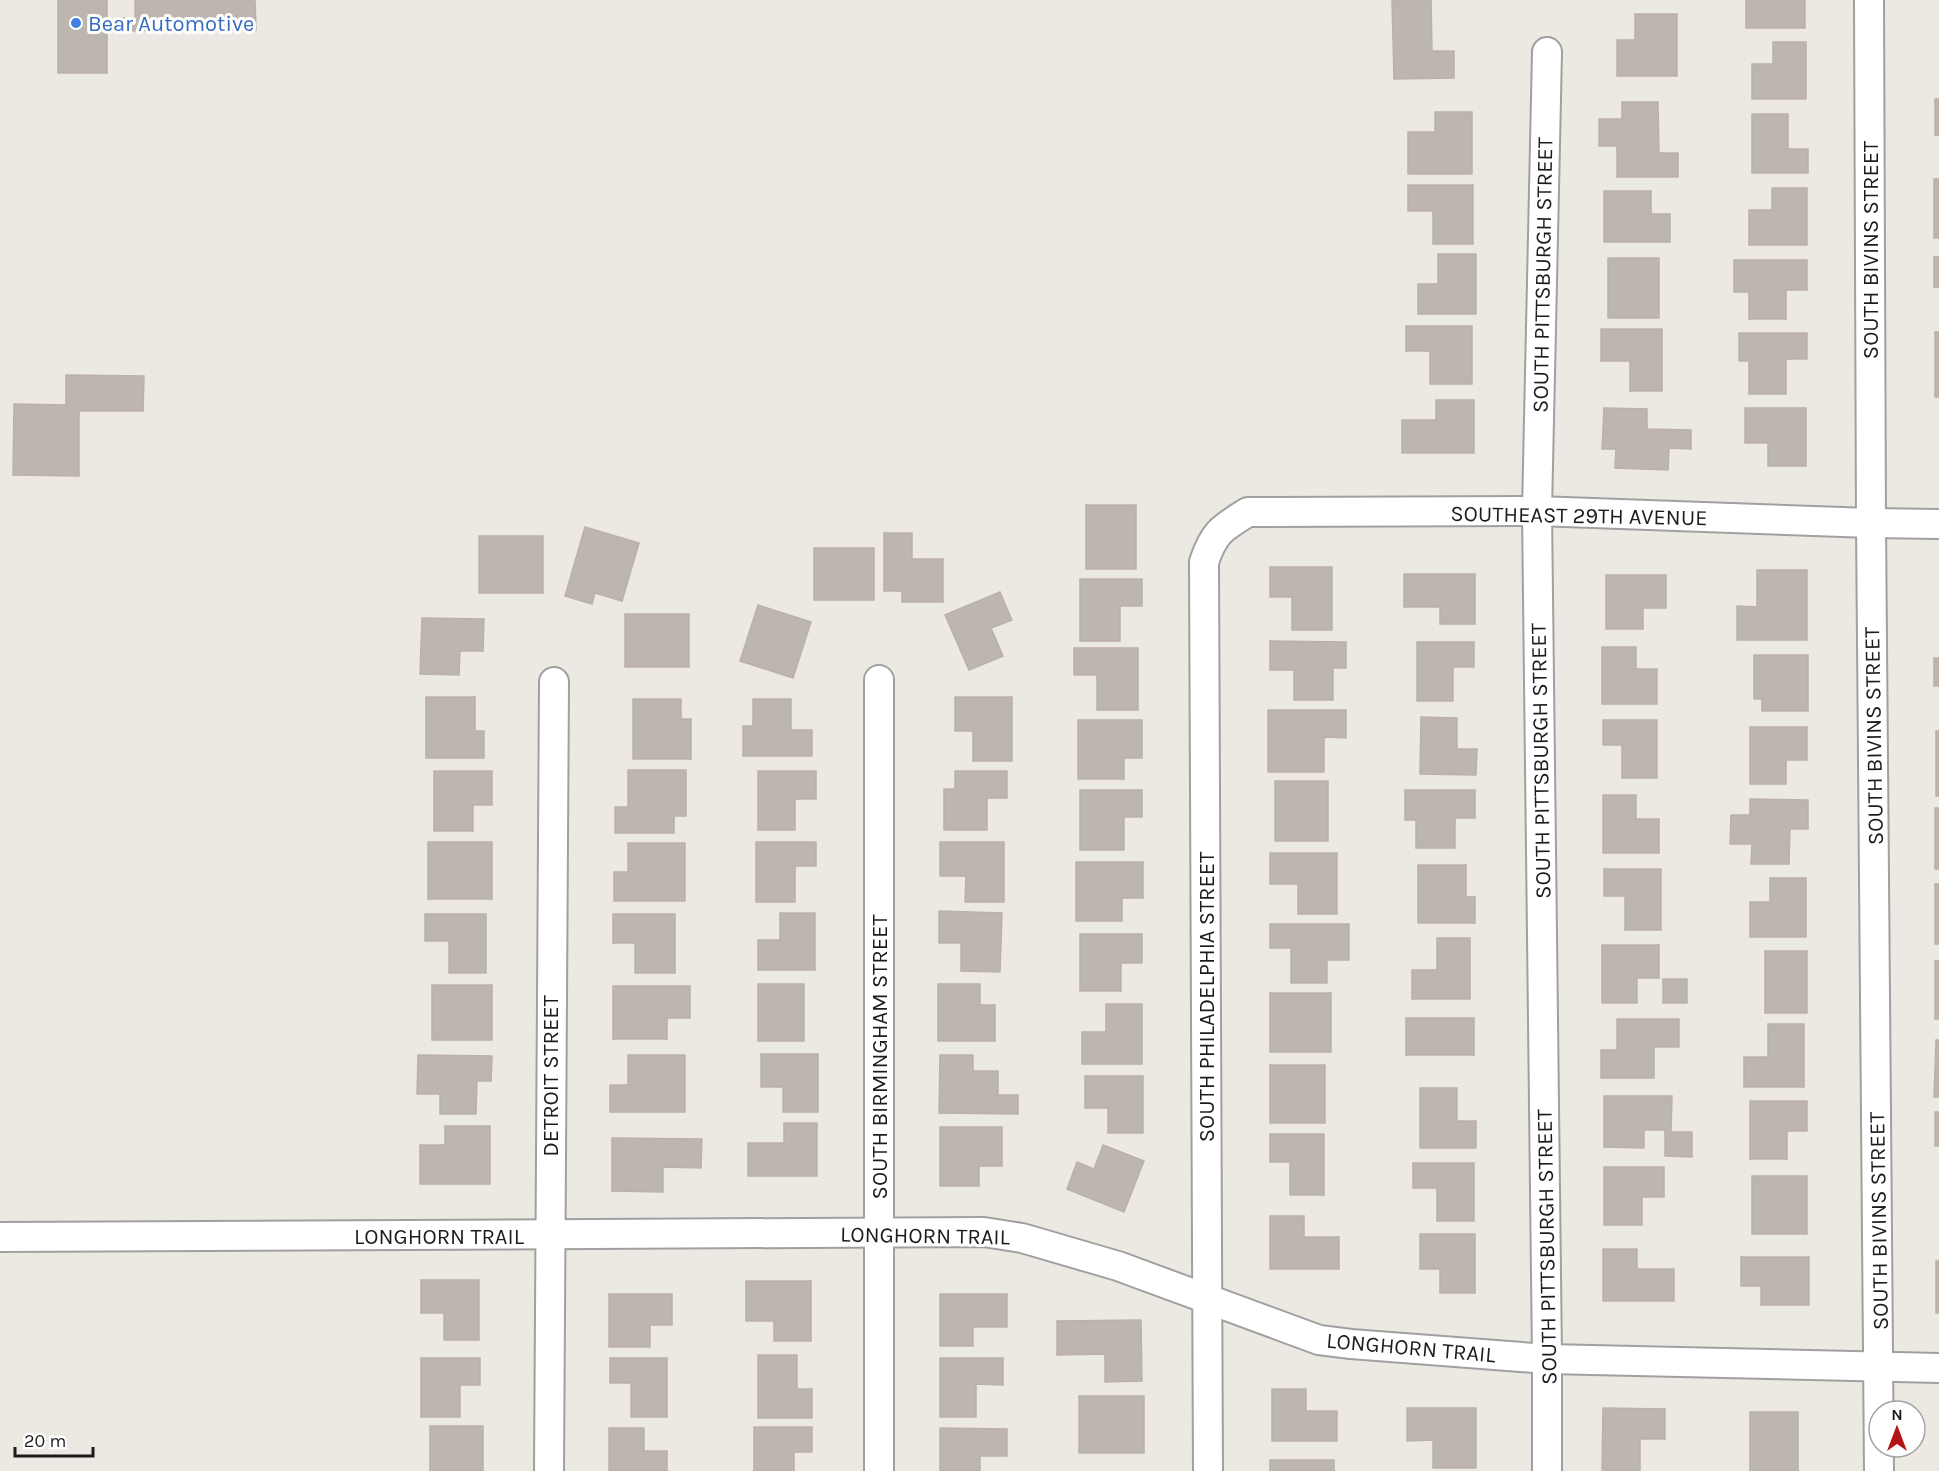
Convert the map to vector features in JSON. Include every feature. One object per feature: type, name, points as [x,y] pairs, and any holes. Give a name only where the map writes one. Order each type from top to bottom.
[{"type":"street","name":"SOUTH BIVINS STREET","points":[[1869,0],[1879,1471]]},
{"type":"street","name":"SOUTH PITTSBURGH STREET","points":[[1547,51],[1538,511],[1547,1471]]},
{"type":"street","name":"SOUTHEAST 29TH AVENUE","points":[[1223,527],[1248,512],[1538,511],[1939,524]]},
{"type":"street","name":"SOUTH PHILADELPHIA STREET","points":[[1208,1471],[1204,562],[1209,546],[1223,527]]},
{"type":"street","name":"SOUTH BIRMINGHAM STREET","points":[[879,680],[879,1471]]},
{"type":"street","name":"DETROIT STREET","points":[[549,1471],[554,682]]},
{"type":"street","name":"LONGHORN TRAIL","points":[[0,1237],[984,1232],[1022,1238],[1118,1266],[1319,1340],[1547,1359],[1939,1368]]},
{"type":"building","points":[[58,0],[107,0],[107,73],[58,73]]},
{"type":"building","points":[[135,0],[255,0],[256,30],[121,31],[121,18],[135,18]]},
{"type":"building","points":[[1392,0],[1431,0],[1432,51],[1454,51],[1454,78],[1394,79]]},
{"type":"building","points":[[1746,0],[1805,0],[1805,28],[1746,28]]},
{"type":"building","points":[[1635,14],[1677,14],[1677,76],[1617,76],[1617,40],[1635,40]]},
{"type":"building","points":[[1773,42],[1806,42],[1806,99],[1752,99],[1752,64],[1773,64]]},
{"type":"building","points":[[1935,99],[1939,99],[1939,135],[1935,135]]},
{"type":"building","points":[[1622,102],[1658,102],[1659,153],[1678,153],[1678,177],[1617,177],[1617,146],[1599,146],[1599,119],[1622,119]]},
{"type":"building","points":[[1435,112],[1472,112],[1472,174],[1408,174],[1408,132],[1435,132]]},
{"type":"building","points":[[1752,114],[1788,114],[1788,149],[1808,149],[1808,173],[1752,173]]},
{"type":"building","points":[[1934,179],[1939,179],[1939,238],[1934,238]]},
{"type":"building","points":[[1408,185],[1473,185],[1473,244],[1433,244],[1433,211],[1408,211]]},
{"type":"building","points":[[1772,188],[1807,188],[1807,245],[1749,245],[1749,210],[1772,210]]},
{"type":"building","points":[[1604,191],[1651,191],[1651,214],[1670,214],[1670,242],[1604,242]]},
{"type":"building","points":[[1438,254],[1476,254],[1476,314],[1418,314],[1418,284],[1438,284]]},
{"type":"building","points":[[1934,257],[1939,257],[1939,287],[1934,287]]},
{"type":"building","points":[[1608,258],[1659,258],[1659,318],[1608,318]]},
{"type":"building","points":[[1734,260],[1807,260],[1807,290],[1786,290],[1786,319],[1749,319],[1749,292],[1734,292]]},
{"type":"building","points":[[1406,326],[1472,326],[1472,384],[1430,384],[1430,351],[1406,351]]},
{"type":"building","points":[[1601,329],[1662,329],[1662,391],[1630,391],[1630,361],[1601,361]]},
{"type":"building","points":[[1935,332],[1939,332],[1939,397],[1935,397]]},
{"type":"building","points":[[1739,333],[1807,333],[1807,359],[1786,359],[1786,394],[1749,394],[1749,361],[1739,361]]},
{"type":"building","points":[[66,375],[144,376],[143,411],[79,411],[79,476],[13,475],[14,404],[66,405]]},
{"type":"building","points":[[1436,400],[1474,400],[1474,453],[1402,453],[1402,420],[1436,420]]},
{"type":"building","points":[[1604,408],[1647,409],[1647,429],[1691,430],[1691,449],[1669,448],[1668,470],[1615,468],[1616,449],[1602,449]]},
{"type":"building","points":[[1745,408],[1806,408],[1806,466],[1768,466],[1768,443],[1745,443]]},
{"type":"building","points":[[1086,505],[1136,505],[1136,569],[1086,569]]},
{"type":"building","points":[[585,527],[639,543],[622,601],[595,593],[592,604],[565,596]]},
{"type":"building","points":[[884,533],[912,533],[912,559],[943,559],[943,602],[902,602],[902,591],[884,591]]},
{"type":"building","points":[[479,536],[543,536],[543,593],[479,593]]},
{"type":"building","points":[[814,548],[874,548],[874,600],[814,600]]},
{"type":"building","points":[[1270,567],[1332,567],[1332,630],[1292,630],[1292,597],[1270,597]]},
{"type":"building","points":[[1757,570],[1807,570],[1807,640],[1737,640],[1737,606],[1757,607]]},
{"type":"building","points":[[1404,574],[1475,574],[1475,624],[1440,624],[1440,607],[1404,607]]},
{"type":"building","points":[[1606,575],[1666,575],[1666,608],[1643,608],[1643,629],[1606,629]]},
{"type":"building","points":[[1080,579],[1142,579],[1142,606],[1120,606],[1120,641],[1080,641]]},
{"type":"building","points":[[1000,592],[1012,620],[991,628],[1003,656],[969,670],[945,615]]},
{"type":"building","points":[[758,605],[811,622],[793,678],[740,661]]},
{"type":"building","points":[[625,614],[689,614],[689,667],[625,667]]},
{"type":"building","points":[[422,618],[484,619],[483,651],[460,651],[459,675],[420,674]]},
{"type":"building","points":[[1270,641],[1346,642],[1346,668],[1333,668],[1333,700],[1294,700],[1294,670],[1270,670]]},
{"type":"building","points":[[1417,642],[1474,642],[1474,667],[1453,667],[1453,701],[1417,701]]},
{"type":"building","points":[[1602,647],[1636,647],[1636,669],[1657,669],[1657,704],[1602,704]]},
{"type":"building","points":[[1074,648],[1138,648],[1138,710],[1097,710],[1097,675],[1074,675]]},
{"type":"building","points":[[1754,655],[1808,655],[1808,711],[1762,711],[1762,699],[1754,699]]},
{"type":"building","points":[[1934,658],[1939,658],[1939,686],[1934,686]]},
{"type":"building","points":[[426,697],[475,697],[475,731],[484,731],[484,758],[426,758]]},
{"type":"building","points":[[955,697],[1012,697],[1012,761],[973,761],[973,731],[955,731]]},
{"type":"building","points":[[633,699],[681,699],[681,719],[691,719],[691,759],[633,759]]},
{"type":"building","points":[[753,699],[791,699],[791,730],[812,730],[812,756],[743,756],[743,726],[753,726]]},
{"type":"building","points":[[1268,710],[1346,710],[1346,738],[1324,737],[1324,772],[1268,772]]},
{"type":"building","points":[[1421,717],[1457,718],[1457,749],[1477,749],[1476,775],[1420,774]]},
{"type":"building","points":[[1078,720],[1142,720],[1142,758],[1124,758],[1124,779],[1078,779]]},
{"type":"building","points":[[1603,720],[1657,720],[1657,778],[1622,778],[1622,745],[1603,745]]},
{"type":"building","points":[[1750,727],[1807,727],[1807,760],[1786,760],[1786,784],[1750,784]]},
{"type":"building","points":[[1936,731],[1939,731],[1939,796],[1936,796]]},
{"type":"building","points":[[628,770],[686,770],[686,816],[674,816],[674,833],[615,833],[615,807],[628,807]]},
{"type":"building","points":[[434,771],[492,771],[492,805],[473,805],[473,831],[434,831]]},
{"type":"building","points":[[758,771],[816,771],[816,799],[795,799],[795,830],[758,830]]},
{"type":"building","points":[[955,771],[1007,771],[1007,798],[987,798],[987,830],[944,830],[944,789],[955,789]]},
{"type":"building","points":[[1275,781],[1328,781],[1328,841],[1275,841]]},
{"type":"building","points":[[1080,790],[1142,790],[1142,817],[1124,817],[1124,850],[1080,850]]},
{"type":"building","points":[[1405,790],[1475,790],[1475,818],[1455,818],[1455,848],[1416,848],[1416,820],[1405,820]]},
{"type":"building","points":[[1603,795],[1636,795],[1636,819],[1659,819],[1659,853],[1603,853]]},
{"type":"building","points":[[1750,799],[1808,800],[1808,829],[1790,829],[1789,864],[1751,864],[1752,844],[1730,844],[1731,815],[1750,815]]},
{"type":"building","points":[[1935,808],[1939,808],[1939,869],[1935,869]]},
{"type":"building","points":[[428,842],[492,842],[492,899],[428,899]]},
{"type":"building","points":[[756,842],[816,842],[816,866],[795,866],[795,902],[756,902]]},
{"type":"building","points":[[940,842],[1004,842],[1004,902],[965,902],[966,876],[940,876]]},
{"type":"building","points":[[628,843],[685,843],[685,901],[614,901],[614,872],[628,872]]},
{"type":"building","points":[[1270,853],[1337,853],[1337,914],[1298,914],[1298,884],[1270,884]]},
{"type":"building","points":[[1076,862],[1143,862],[1143,898],[1122,898],[1122,921],[1076,921]]},
{"type":"building","points":[[1418,865],[1466,865],[1466,897],[1475,897],[1475,923],[1418,923]]},
{"type":"building","points":[[1604,869],[1661,869],[1661,930],[1625,930],[1625,896],[1604,896]]},
{"type":"building","points":[[1770,878],[1806,878],[1806,937],[1750,937],[1750,902],[1770,902]]},
{"type":"building","points":[[1935,884],[1939,884],[1939,944],[1935,944]]},
{"type":"building","points":[[939,911],[1002,913],[1000,972],[961,971],[961,943],[939,943]]},
{"type":"building","points":[[780,913],[815,913],[815,970],[758,970],[758,940],[780,940]]},
{"type":"building","points":[[425,914],[486,914],[486,973],[449,973],[449,941],[425,941]]},
{"type":"building","points":[[613,914],[675,914],[675,973],[635,973],[635,943],[613,943]]},
{"type":"building","points":[[1270,924],[1349,924],[1349,960],[1327,960],[1327,983],[1291,983],[1291,948],[1270,948]]},
{"type":"building","points":[[1080,934],[1142,934],[1142,963],[1121,963],[1121,991],[1080,991]]},
{"type":"building","points":[[1437,938],[1470,938],[1470,999],[1412,999],[1412,970],[1437,970]]},
{"type":"building","points":[[1602,945],[1659,945],[1659,978],[1637,978],[1637,1003],[1602,1003]]},
{"type":"building","points":[[1765,951],[1807,951],[1807,1013],[1765,1013]]},
{"type":"building","points":[[1935,961],[1939,961],[1939,1019],[1935,1019]]},
{"type":"building","points":[[1663,979],[1687,979],[1687,1003],[1663,1003]]},
{"type":"building","points":[[758,984],[804,984],[804,1041],[758,1041]]},
{"type":"building","points":[[938,984],[980,984],[980,1005],[995,1005],[995,1041],[938,1041]]},
{"type":"building","points":[[432,985],[492,985],[492,1040],[432,1040]]},
{"type":"building","points":[[613,986],[690,986],[690,1018],[667,1018],[667,1039],[613,1039]]},
{"type":"building","points":[[1270,993],[1331,993],[1331,1052],[1270,1052]]},
{"type":"building","points":[[1106,1004],[1142,1004],[1142,1064],[1082,1064],[1082,1032],[1106,1032]]},
{"type":"building","points":[[1406,1018],[1474,1018],[1474,1055],[1406,1055]]},
{"type":"building","points":[[1617,1019],[1679,1019],[1679,1047],[1654,1047],[1654,1078],[1601,1078],[1601,1050],[1617,1050]]},
{"type":"building","points":[[1768,1024],[1804,1024],[1804,1087],[1744,1087],[1744,1057],[1768,1057]]},
{"type":"building","points":[[1936,1040],[1939,1040],[1939,1097],[1934,1097]]},
{"type":"building","points":[[761,1054],[818,1054],[818,1112],[783,1112],[783,1087],[761,1087]]},
{"type":"building","points":[[418,1055],[492,1056],[491,1081],[477,1081],[476,1114],[440,1114],[440,1094],[417,1094]]},
{"type":"building","points":[[628,1055],[685,1055],[685,1112],[610,1112],[610,1085],[628,1085]]},
{"type":"building","points":[[940,1055],[973,1055],[973,1071],[998,1071],[998,1095],[1018,1095],[1018,1114],[939,1113]]},
{"type":"building","points":[[1270,1065],[1325,1065],[1325,1123],[1270,1123]]},
{"type":"building","points":[[1085,1076],[1143,1076],[1143,1133],[1108,1133],[1108,1108],[1085,1108]]},
{"type":"building","points":[[1420,1088],[1457,1088],[1457,1121],[1476,1121],[1476,1148],[1420,1148]]},
{"type":"building","points":[[1604,1096],[1672,1096],[1671,1132],[1692,1132],[1692,1157],[1665,1156],[1665,1130],[1644,1130],[1644,1148],[1604,1147]]},
{"type":"building","points":[[1750,1101],[1807,1101],[1807,1131],[1787,1131],[1787,1159],[1750,1159]]},
{"type":"building","points":[[1935,1112],[1939,1112],[1939,1146],[1935,1146]]},
{"type":"building","points":[[784,1123],[817,1123],[817,1176],[748,1176],[748,1143],[784,1143]]},
{"type":"building","points":[[445,1126],[490,1126],[490,1184],[420,1184],[420,1145],[445,1145]]},
{"type":"building","points":[[940,1127],[1002,1127],[1002,1166],[979,1166],[979,1186],[940,1186]]},
{"type":"building","points":[[1270,1134],[1324,1134],[1324,1195],[1290,1195],[1290,1162],[1270,1162]]},
{"type":"building","points":[[612,1138],[702,1139],[701,1168],[663,1167],[663,1192],[612,1191]]},
{"type":"building","points":[[1103,1145],[1144,1161],[1124,1212],[1067,1189],[1077,1162],[1094,1169]]},
{"type":"building","points":[[1413,1163],[1474,1163],[1474,1221],[1437,1221],[1437,1188],[1413,1188]]},
{"type":"building","points":[[1604,1167],[1664,1167],[1664,1197],[1642,1197],[1642,1225],[1604,1225]]},
{"type":"building","points":[[1752,1176],[1807,1176],[1807,1234],[1752,1234]]},
{"type":"building","points":[[1270,1216],[1304,1216],[1304,1237],[1339,1237],[1339,1269],[1270,1269]]},
{"type":"building","points":[[1420,1234],[1475,1234],[1475,1293],[1440,1293],[1440,1269],[1420,1269]]},
{"type":"building","points":[[1603,1249],[1637,1249],[1637,1269],[1674,1269],[1674,1301],[1603,1301]]},
{"type":"building","points":[[1741,1257],[1809,1257],[1809,1305],[1761,1305],[1761,1286],[1741,1286]]},
{"type":"building","points":[[1936,1261],[1939,1261],[1939,1313],[1936,1313]]},
{"type":"building","points":[[421,1280],[479,1280],[479,1340],[444,1340],[444,1313],[421,1313]]},
{"type":"building","points":[[746,1281],[811,1281],[811,1341],[774,1341],[774,1321],[746,1321]]},
{"type":"building","points":[[609,1294],[672,1294],[672,1325],[650,1325],[650,1347],[609,1347]]},
{"type":"building","points":[[940,1294],[1007,1294],[1007,1327],[973,1327],[973,1346],[940,1346]]},
{"type":"building","points":[[1141,1320],[1142,1381],[1105,1382],[1105,1354],[1057,1355],[1057,1321]]},
{"type":"building","points":[[758,1355],[797,1355],[797,1389],[812,1389],[812,1418],[758,1418]]},
{"type":"building","points":[[421,1358],[480,1358],[480,1385],[460,1385],[460,1417],[421,1417]]},
{"type":"building","points":[[610,1358],[667,1358],[667,1417],[631,1417],[631,1383],[610,1383]]},
{"type":"building","points":[[940,1358],[1003,1358],[1003,1385],[976,1384],[976,1417],[940,1417]]},
{"type":"building","points":[[1272,1389],[1306,1389],[1306,1411],[1337,1411],[1337,1441],[1272,1441]]},
{"type":"building","points":[[1079,1396],[1144,1396],[1144,1453],[1079,1453]]},
{"type":"building","points":[[1407,1408],[1476,1408],[1476,1468],[1433,1468],[1433,1440],[1407,1441]]},
{"type":"building","points":[[1603,1408],[1665,1409],[1665,1439],[1640,1439],[1640,1471],[1602,1470]]},
{"type":"building","points":[[1750,1412],[1798,1412],[1798,1471],[1750,1471]]},
{"type":"building","points":[[430,1426],[483,1426],[483,1471],[430,1471]]},
{"type":"building","points":[[754,1427],[812,1427],[812,1452],[794,1452],[794,1471],[754,1471]]},
{"type":"building","points":[[609,1428],[644,1428],[644,1451],[667,1451],[667,1471],[609,1471]]},
{"type":"building","points":[[940,1428],[1007,1429],[1007,1456],[980,1456],[980,1471],[940,1471]]},
{"type":"building","points":[[1270,1460],[1334,1460],[1334,1471],[1270,1471]]},
{"type":"place","name":"Bear Automotive","points":[[76,23]]}]
